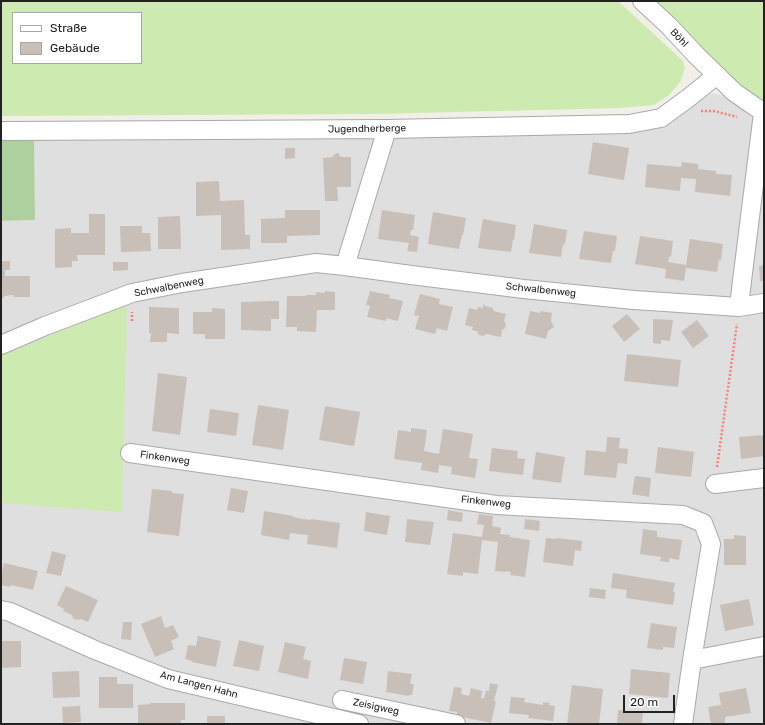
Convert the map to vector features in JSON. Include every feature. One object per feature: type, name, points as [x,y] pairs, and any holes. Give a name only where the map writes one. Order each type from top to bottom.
[{"type":"street","name":"Böhl","points":[[642,1],[669,26],[734,92],[763,116]]},
{"type":"street","name":"Jugendherberge","points":[[1,131],[387,129],[629,124],[661,118],[717,75]]},
{"type":"street","points":[[739,307],[763,116]]},
{"type":"street","points":[[345,266],[387,129]]},
{"type":"street","name":"Schwalbenweg","points":[[1,345],[45,326],[132,293],[182,283],[316,263],[411,276],[634,300],[739,307],[764,303]]},
{"type":"street","name":"Finkenweg","points":[[130,453],[496,504],[683,515],[703,523],[711,544],[683,724]]},
{"type":"street","points":[[715,484],[764,478]]},
{"type":"street","name":"Am Langen Hahn","points":[[1,610],[10,612],[95,650],[168,679],[359,724]]},
{"type":"street","points":[[692,660],[764,646]]},
{"type":"street","name":"Zeisigweg","points":[[342,700],[456,724]]},
{"type":"path","points":[[678,106],[690,111],[714,111],[734,116],[748,122],[763,116]]},
{"type":"path","points":[[715,484],[739,307]]},
{"type":"shaded area","points":[[712,93],[728,96],[759,125],[764,125],[764,724],[1,724],[1,221],[35,220],[34,139],[664,126]]},
{"type":"green space","points":[[1,1],[618,1],[683,61],[685,69],[680,82],[669,95],[654,105],[621,108],[375,114],[1,116]]},
{"type":"green space","points":[[652,1],[764,1],[764,103],[748,93]]},
{"type":"green space","points":[[1,139],[34,139],[35,220],[1,221]]},
{"type":"green space","points":[[127,304],[122,512],[1,503],[1,356]]},
{"type":"building","points":[[593,142],[629,148],[624,180],[588,174]]},
{"type":"building","points":[[285,148],[295,148],[295,158],[285,159]]},
{"type":"building","points":[[338,153],[341,157],[351,157],[351,187],[337,187],[338,201],[325,201],[323,158],[332,157]]},
{"type":"building","points":[[682,162],[698,164],[698,169],[716,171],[716,174],[732,175],[730,196],[695,192],[696,179],[681,178],[680,191],[645,187],[647,164],[681,167]]},
{"type":"building","points":[[219,181],[220,201],[244,200],[245,235],[250,235],[250,249],[221,250],[221,215],[196,216],[196,182]]},
{"type":"building","points":[[285,210],[320,210],[320,235],[287,236],[287,243],[261,243],[261,219],[285,218]]},
{"type":"building","points":[[382,210],[415,215],[413,230],[411,230],[410,235],[419,237],[417,252],[407,251],[409,243],[378,239]]},
{"type":"building","points":[[433,212],[466,218],[459,249],[428,244]]},
{"type":"building","points":[[89,214],[105,214],[105,255],[77,255],[78,261],[72,261],[72,267],[55,268],[55,229],[71,228],[71,233],[89,233]]},
{"type":"building","points":[[180,216],[181,249],[158,249],[158,217]]},
{"type":"building","points":[[483,219],[516,225],[511,252],[478,248]]},
{"type":"building","points":[[534,224],[567,230],[565,245],[563,244],[561,257],[529,253]]},
{"type":"building","points":[[120,226],[142,226],[142,233],[150,233],[151,251],[121,252]]},
{"type":"building","points":[[584,231],[617,236],[615,251],[613,251],[611,263],[579,259]]},
{"type":"building","points":[[640,236],[673,241],[671,257],[669,256],[668,262],[686,265],[690,239],[723,244],[721,260],[719,260],[717,272],[686,268],[684,281],[665,278],[666,269],[635,264]]},
{"type":"building","points":[[1,261],[10,261],[10,270],[5,270],[5,276],[30,276],[30,297],[14,297],[13,295],[4,296],[4,298],[1,298]]},
{"type":"building","points":[[113,262],[128,262],[128,270],[113,271]]},
{"type":"building","points":[[764,265],[764,281],[760,281],[759,266]]},
{"type":"building","points":[[325,291],[335,292],[335,310],[317,310],[316,332],[297,331],[297,327],[286,327],[287,296],[316,295],[316,292],[325,293]]},
{"type":"building","points":[[370,291],[390,295],[389,298],[403,301],[398,321],[386,318],[386,321],[367,317],[370,306],[366,305]]},
{"type":"building","points":[[420,294],[440,299],[439,304],[453,307],[447,331],[437,328],[435,334],[415,329],[419,316],[414,315]]},
{"type":"building","points":[[279,301],[279,319],[271,319],[271,331],[241,330],[241,302]]},
{"type":"building","points":[[484,303],[485,306],[493,308],[493,311],[506,314],[504,321],[506,324],[505,328],[502,330],[501,337],[486,334],[483,336],[479,335],[477,331],[472,330],[473,327],[465,325],[469,308],[477,310],[478,307],[483,308]]},
{"type":"building","points":[[149,307],[179,308],[179,334],[167,333],[167,342],[150,342],[151,333],[149,333]]},
{"type":"building","points":[[212,308],[225,309],[225,339],[205,339],[205,334],[193,334],[193,312],[212,312]]},
{"type":"building","points":[[530,311],[552,313],[551,321],[554,327],[548,331],[546,339],[525,334]]},
{"type":"building","points":[[627,314],[640,329],[624,342],[612,326]]},
{"type":"building","points":[[653,319],[673,320],[670,341],[661,340],[661,344],[653,343]]},
{"type":"building","points":[[697,320],[709,336],[693,348],[681,332]]},
{"type":"building","points":[[627,354],[681,360],[678,387],[624,381]]},
{"type":"building","points":[[158,373],[187,377],[180,435],[152,431]]},
{"type":"building","points":[[258,405],[289,410],[283,450],[252,445]]},
{"type":"building","points":[[325,406],[360,412],[354,446],[319,440]]},
{"type":"building","points":[[210,409],[239,413],[236,436],[207,432]]},
{"type":"building","points":[[411,428],[427,430],[424,451],[439,454],[443,429],[473,434],[469,458],[478,459],[475,478],[451,474],[452,467],[439,465],[438,473],[421,470],[422,463],[394,459],[398,430],[411,432]]},
{"type":"building","points":[[764,435],[764,456],[741,459],[739,437]]},
{"type":"building","points":[[607,437],[620,438],[619,448],[628,449],[627,464],[618,463],[616,478],[584,475],[586,450],[606,452]]},
{"type":"building","points":[[658,447],[694,452],[691,477],[655,473]]},
{"type":"building","points":[[492,448],[518,451],[517,458],[525,459],[523,475],[489,471]]},
{"type":"building","points":[[536,452],[565,457],[561,483],[532,479]]},
{"type":"building","points":[[635,476],[651,478],[649,497],[632,494]]},
{"type":"building","points":[[231,488],[248,491],[244,513],[227,510]]},
{"type":"building","points":[[152,489],[184,494],[179,536],[147,532]]},
{"type":"building","points":[[448,510],[463,513],[462,522],[447,520]]},
{"type":"building","points":[[264,511],[302,519],[340,523],[337,548],[307,544],[308,535],[290,533],[289,540],[261,535]]},
{"type":"building","points":[[366,512],[390,516],[387,535],[364,531]]},
{"type":"building","points":[[479,514],[493,516],[492,526],[501,528],[500,534],[530,540],[525,577],[510,575],[511,572],[506,571],[495,571],[498,542],[482,540],[478,574],[463,572],[463,576],[447,574],[453,533],[482,537],[484,525],[477,524]]},
{"type":"building","points":[[407,519],[434,522],[430,545],[405,542]]},
{"type":"building","points":[[525,519],[540,521],[539,531],[524,529]]},
{"type":"building","points":[[643,529],[657,531],[657,537],[682,540],[679,560],[669,558],[669,562],[660,561],[661,557],[640,554]]},
{"type":"building","points":[[734,535],[746,536],[746,565],[724,565],[724,539],[734,539]]},
{"type":"building","points":[[546,538],[582,541],[581,551],[575,550],[573,566],[543,562]]},
{"type":"building","points":[[52,551],[66,555],[61,576],[46,573]]},
{"type":"building","points":[[4,563],[38,571],[33,590],[11,585],[10,587],[1,585],[1,576]]},
{"type":"building","points":[[613,573],[675,583],[673,605],[626,598],[627,590],[611,588]]},
{"type":"building","points":[[66,586],[98,600],[88,622],[73,618],[72,615],[63,611],[64,609],[57,605]]},
{"type":"building","points":[[590,588],[606,590],[605,599],[589,597]]},
{"type":"building","points":[[749,599],[754,625],[725,631],[720,605]]},
{"type":"building","points":[[161,616],[165,628],[173,625],[179,637],[171,641],[174,649],[155,657],[141,624]]},
{"type":"building","points":[[123,622],[132,622],[131,640],[121,639]]},
{"type":"building","points":[[651,623],[677,627],[674,648],[663,647],[663,650],[647,648]]},
{"type":"building","points":[[198,636],[221,641],[216,667],[185,659],[188,645],[196,646]]},
{"type":"building","points":[[239,640],[264,646],[259,671],[233,666]]},
{"type":"building","points":[[1,641],[21,641],[21,667],[1,668]]},
{"type":"building","points":[[285,642],[306,647],[303,659],[311,661],[308,679],[278,672]]},
{"type":"building","points":[[344,658],[367,662],[363,684],[340,680]]},
{"type":"building","points":[[631,669],[670,673],[668,698],[629,694]]},
{"type":"building","points":[[79,671],[80,697],[53,698],[52,672]]},
{"type":"building","points":[[388,671],[412,674],[410,684],[414,684],[412,695],[409,696],[386,692]]},
{"type":"building","points":[[99,677],[117,677],[117,684],[133,684],[133,708],[99,708]]},
{"type":"building","points":[[490,683],[498,685],[491,723],[457,716],[457,712],[449,711],[454,687],[462,688],[461,694],[469,696],[471,688],[482,691],[481,698],[484,698],[486,691],[489,691]]},
{"type":"building","points":[[572,685],[603,689],[599,724],[567,724]]},
{"type":"building","points":[[746,688],[751,713],[725,717],[725,723],[711,724],[708,707],[721,705],[719,693]]},
{"type":"building","points":[[511,697],[525,698],[524,702],[543,705],[543,702],[550,703],[549,705],[555,706],[553,721],[528,718],[529,715],[509,713]]},
{"type":"building","points":[[150,703],[185,703],[185,720],[181,720],[181,724],[138,724],[138,705]]},
{"type":"building","points":[[80,706],[81,722],[63,723],[62,707]]},
{"type":"building","points":[[618,710],[643,712],[642,724],[617,724]]},
{"type":"building","points":[[207,716],[225,716],[225,724],[207,724]]}]
